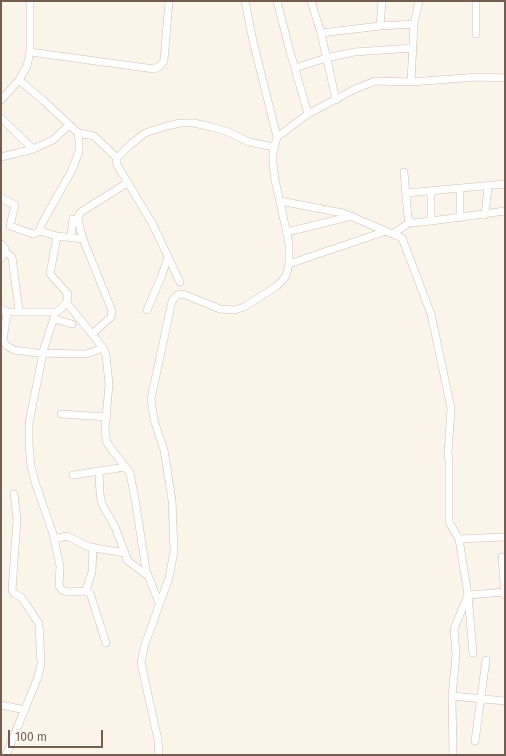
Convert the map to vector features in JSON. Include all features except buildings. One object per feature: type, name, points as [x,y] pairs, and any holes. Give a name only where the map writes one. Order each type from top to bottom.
[{"type":"street","points":[[1,100],[19,80],[27,66],[30,52],[30,1]]},
{"type":"street","points":[[30,52],[154,69],[160,66],[164,60],[169,1]]},
{"type":"street","points":[[159,755],[158,740],[141,663],[144,647],[159,602],[169,578],[174,551],[172,500],[164,450],[154,420],[151,399],[170,304],[174,297],[183,294],[220,309],[234,310],[244,306],[277,286],[286,276],[289,264],[290,243],[275,180],[273,163],[276,137],[245,1]]},
{"type":"street","points":[[277,1],[308,114]]},
{"type":"street","points":[[311,1],[321,33],[336,100]]},
{"type":"street","points":[[380,26],[382,1]]},
{"type":"street","points":[[411,82],[414,24],[418,1]]},
{"type":"street","points":[[476,1],[476,34]]},
{"type":"street","points":[[321,33],[380,26],[414,24]]},
{"type":"street","points":[[295,68],[326,58],[354,52],[413,48]]},
{"type":"street","points":[[276,137],[308,114],[353,90],[375,81],[411,82],[478,77],[505,78]]},
{"type":"street","points":[[19,80],[78,133],[94,136],[117,158]]},
{"type":"street","points":[[1,118],[33,149]]},
{"type":"street","points":[[180,282],[152,223],[116,163],[117,158],[145,133],[180,123],[194,123],[212,127],[226,131],[249,142],[274,147]]},
{"type":"street","points":[[1,158],[33,149],[52,140],[69,125]]},
{"type":"street","points":[[41,231],[41,225],[71,172],[79,152],[80,141],[78,133]]},
{"type":"street","points":[[404,172],[408,218],[410,222]]},
{"type":"street","points":[[92,334],[111,317],[112,311],[83,238],[78,220],[80,212],[127,183]]},
{"type":"street","points":[[406,193],[505,184]]},
{"type":"street","points":[[485,215],[488,186]]},
{"type":"street","points":[[460,188],[460,218]]},
{"type":"street","points":[[431,191],[431,221]]},
{"type":"street","points":[[1,198],[15,205],[10,226],[33,234],[41,231],[56,236],[83,238]]},
{"type":"street","points":[[280,201],[343,213],[402,238],[431,314],[451,408],[448,453],[449,522],[459,539],[468,595],[473,653]]},
{"type":"street","points":[[393,234],[410,222],[414,223],[460,218],[505,211]]},
{"type":"street","points":[[287,232],[352,216]]},
{"type":"street","points":[[71,237],[73,219],[78,220]]},
{"type":"street","points":[[289,264],[386,231]]},
{"type":"street","points":[[56,236],[50,274],[68,294],[66,302],[55,315],[43,353],[29,423],[29,445],[33,476],[54,539],[60,566],[59,586],[62,590],[68,592],[86,592],[91,595],[106,643]]},
{"type":"street","points":[[1,244],[5,248],[5,252],[12,257],[19,311]]},
{"type":"street","points":[[1,259],[5,252]]},
{"type":"street","points":[[147,310],[168,256]]},
{"type":"street","points":[[66,302],[103,348],[106,355],[109,384],[105,429],[107,443],[126,467],[132,481],[146,570],[158,596],[159,602]]},
{"type":"street","points":[[72,324],[55,315],[4,310],[3,341],[14,350],[43,353],[86,354],[103,348]]},
{"type":"street","points":[[61,414],[106,417]]},
{"type":"street","points":[[73,475],[126,467]]},
{"type":"street","points":[[99,472],[102,504],[115,527],[128,561],[148,576]]},
{"type":"street","points":[[6,755],[25,710],[41,664],[40,627],[34,615],[21,597],[15,594],[12,590],[16,527],[14,494]]},
{"type":"street","points":[[54,539],[67,536],[93,547],[125,553]]},
{"type":"street","points":[[459,539],[505,537]]},
{"type":"street","points":[[86,592],[92,572],[93,547]]},
{"type":"street","points":[[468,595],[505,593],[502,557]]},
{"type":"street","points":[[453,755],[452,696],[456,654],[454,629],[468,595]]},
{"type":"street","points":[[475,741],[486,660]]},
{"type":"street","points":[[452,696],[505,701]]},
{"type":"street","points":[[1,705],[25,710]]}]
